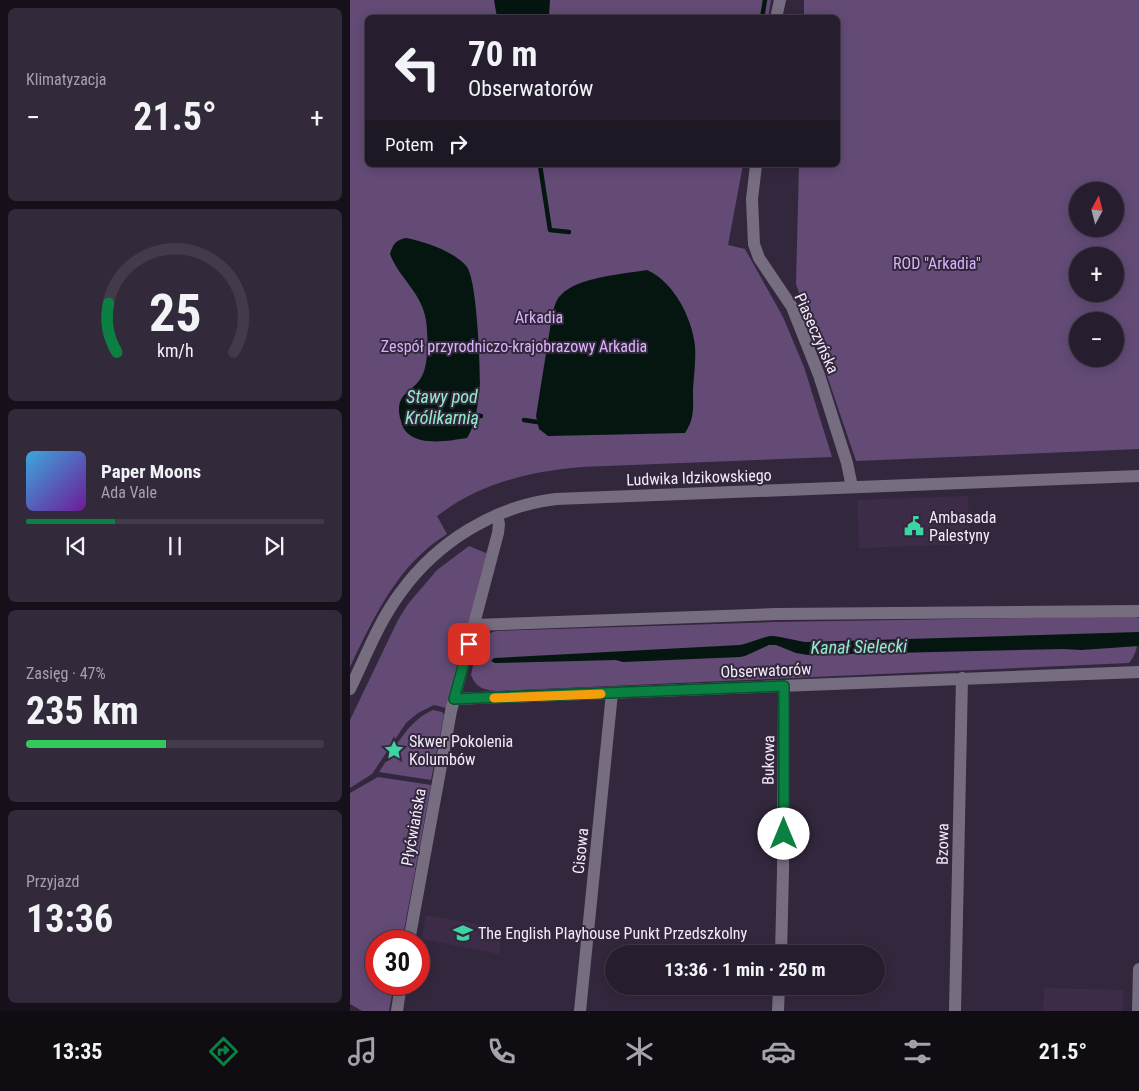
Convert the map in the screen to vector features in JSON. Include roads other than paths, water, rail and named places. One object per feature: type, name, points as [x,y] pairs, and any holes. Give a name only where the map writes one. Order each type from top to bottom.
[{"type":"street","points":[[777,15],[780,0]]},
{"type":"street","name":"Piaseczyńska","points":[[756,167],[752,199],[754,244],[759,258],[792,307],[816,367],[847,463],[852,487]]},
{"type":"street","name":"Ludwika Idzikowskiego","points":[[350,689],[388,611],[415,574],[456,538],[497,515],[536,501],[1139,476]]},
{"type":"street","name":"Płyćwiańska","points":[[411,930],[454,699],[498,533],[497,515]]},
{"type":"street","points":[[474,625],[767,614],[1139,611]]},
{"type":"street","name":"Obserwatorów","points":[[454,699],[1139,672]]},
{"type":"street","name":"Bzowa","points":[[955,1011],[962,678]]},
{"type":"street","name":"Bukowa","points":[[781,945],[784,686]]},
{"type":"street","name":"Cisowa","points":[[580,1011],[612,693]]},
{"type":"street","points":[[1138,1011],[1139,970]]},
{"type":"street","points":[[397,1011],[399,995]]},
{"type":"street","points":[[778,1011],[779,995]]},
{"type":"water","points":[[494,0],[550,0],[549,15],[497,15]]},
{"type":"water","name":"Stawy pod Królikarnią","points":[[406,238],[447,252],[467,267],[470,275],[477,323],[480,382],[475,419],[467,438],[449,441],[419,439],[411,436],[405,430],[401,421],[399,412],[400,402],[422,376],[426,364],[427,348],[427,326],[424,310],[390,254],[395,243]]},
{"type":"water","points":[[647,270],[657,276],[673,292],[686,313],[693,335],[695,357],[693,412],[685,433],[548,436],[539,429],[536,416],[552,316],[557,299],[568,289],[589,280]]},
{"type":"water","name":"Kanał Sielecki","points":[[1139,632],[1139,646],[1081,650],[808,655],[796,653],[776,645],[769,645],[740,657],[623,662],[616,660],[495,663],[491,661],[494,658],[740,645],[770,636],[806,642]]},
{"type":"waterway","points":[[762,15],[765,0]]},
{"type":"waterway","points":[[540,167],[550,230],[569,232]]},
{"type":"waterway","points":[[475,415],[481,416]]},
{"type":"waterway","points":[[524,420],[537,422]]},
{"type":"place","name":"Ambasada Palestyny","points":[[914,526]]},
{"type":"place","name":"Skwer Pokolenia Kolumbów","points":[[394,750]]},
{"type":"place","name":"The English Playhouse Punkt Przedszkolny","points":[[463,933]]},
{"type":"park label","name":"ROD \"Arkadia\"","points":[[937,263]]},
{"type":"park label","name":"Arkadia","points":[[539,317]]},
{"type":"park label","name":"Zespół przyrodniczo-krajobrazowy Arkadia","points":[[514,346]]}]
